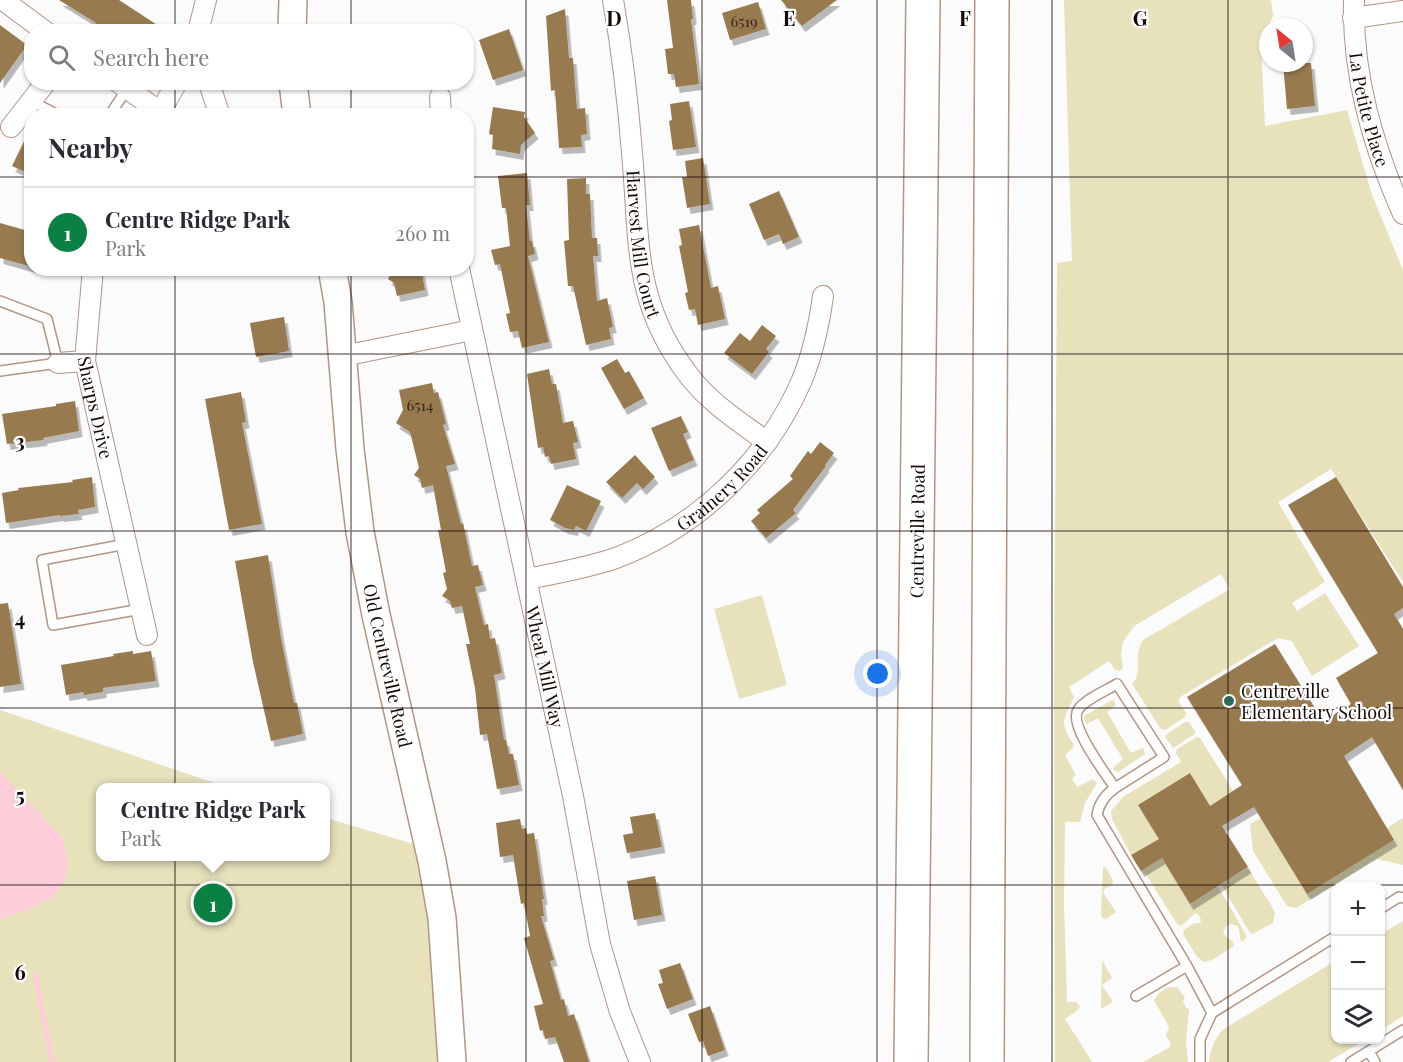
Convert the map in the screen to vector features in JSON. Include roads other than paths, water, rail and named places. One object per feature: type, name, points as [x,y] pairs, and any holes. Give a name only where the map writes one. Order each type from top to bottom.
[{"type":"highway","name":"Centreville Road","points":[[911,1062],[923,0]]},
{"type":"highway","points":[[987,1062],[992,0]]},
{"type":"street","points":[[3,0],[35,24]]},
{"type":"street","points":[[200,24],[206,0]]},
{"type":"street","points":[[292,24],[293,0]]},
{"type":"street","name":"Harvest Mill Court","points":[[613,0],[630,124],[638,253],[649,302],[667,343],[690,377],[716,404],[766,442]]},
{"type":"street","points":[[1353,9],[1403,11]]},
{"type":"street","name":"La Petite Place","points":[[1353,9],[1361,89],[1387,178],[1403,214]]},
{"type":"street","points":[[26,108],[40,90]]},
{"type":"street","points":[[127,90],[151,108]]},
{"type":"street","points":[[162,108],[172,90]]},
{"type":"street","points":[[211,90],[217,108]]},
{"type":"street","points":[[294,90],[296,108]]},
{"type":"street","points":[[11,127],[24,110]]},
{"type":"street","name":"Sharps Drive","points":[[92,276],[85,360],[147,635]]},
{"type":"street","name":"Old Centreville Road","points":[[333,276],[338,302],[350,449],[360,532],[376,615],[432,861],[442,918],[452,1062]]},
{"type":"street","name":"Wheat Mill Way","points":[[461,276],[573,796],[600,944],[620,1012],[640,1062]]},
{"type":"street","name":"Grainery Road","points":[[527,579],[588,567],[644,546],[700,511],[727,488],[766,442],[790,405],[803,379],[812,351],[823,296]]},
{"type":"street","points":[[343,356],[472,330]]},
{"type":"street","points":[[58,363],[85,360]]},
{"type":"lane","points":[[112,108],[120,90]]},
{"type":"lane","points":[[31,101],[45,108]]},
{"type":"lane","points":[[0,301],[46,319],[58,363],[0,371]]},
{"type":"lane","points":[[126,544],[42,560],[53,625],[141,609]]},
{"type":"lane","points":[[1115,788],[1078,729],[1075,717],[1082,705],[1117,684],[1164,757],[1115,788],[1103,800],[1097,815],[1187,966],[1212,1013]]},
{"type":"lane","points":[[1385,906],[1399,897],[1403,898]]},
{"type":"lane","points":[[1200,1062],[1200,1040],[1212,1013],[1331,939]]},
{"type":"lane","points":[[1136,996],[1187,966]]},
{"type":"lane","points":[[1352,1062],[1403,1030]]},
{"type":"lane","points":[[1369,1051],[1375,1062]]},
{"type":"waterway","points":[[35,974],[52,1062]]},
{"type":"place","name":"Centreville Elementary School","points":[[1229,701]]},
{"type":"place","name":"Centre Ridge Park","points":[[213,903]]}]
